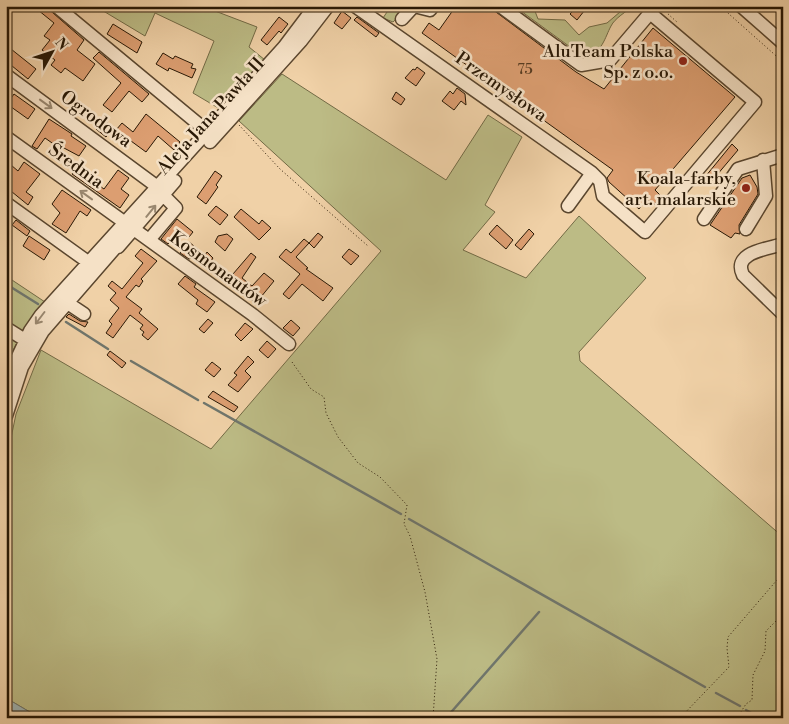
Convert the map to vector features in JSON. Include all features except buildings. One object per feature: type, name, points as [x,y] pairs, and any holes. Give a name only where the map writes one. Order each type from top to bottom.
[{"type":"street","points":[[56,6],[208,132]]},
{"type":"street","name":"Aleja Jana Pawła II","points":[[6,382],[25,340],[42,315],[88,262],[130,226],[162,191],[228,116],[315,6]]},
{"type":"street","name":"Aleja Jana Pawła II","points":[[162,191],[208,132],[228,116],[301,42],[328,6]]},
{"type":"street","name":"Przemysłowa","points":[[355,6],[592,173]]},
{"type":"street","points":[[402,20],[414,6],[430,10],[433,6]]},
{"type":"street","points":[[500,6],[581,65],[610,60],[663,11],[755,102],[645,232],[603,196],[600,181],[592,173],[568,206]]},
{"type":"street","points":[[741,6],[783,43]]},
{"type":"street","name":"Ogrodowa","points":[[6,75],[162,191]]},
{"type":"street","name":"Średnia","points":[[6,138],[130,226]]},
{"type":"street","points":[[704,219],[738,170],[763,160],[783,155]]},
{"type":"street","points":[[746,229],[766,196],[763,160]]},
{"type":"street","points":[[150,240],[176,208],[162,191]]},
{"type":"street","points":[[6,203],[88,262],[102,262]]},
{"type":"street","name":"Aleja Jana Pawła II","points":[[6,416],[16,382],[31,349],[66,302],[118,247],[130,226]]},
{"type":"street","name":"Kosmonautów","points":[[130,226],[256,317],[289,344]]},
{"type":"street","points":[[783,244],[750,254],[744,258],[741,266],[743,275],[783,314]]},
{"type":"street","points":[[66,286],[64,298],[66,302],[84,314]]},
{"type":"street","points":[[6,328],[25,340]]},
{"type":"path","points":[[663,11],[674,6]]},
{"type":"path","points":[[720,6],[783,62]]},
{"type":"path","points":[[663,11],[677,21]]},
{"type":"path","points":[[228,116],[246,130],[280,169],[368,246]]},
{"type":"path","points":[[292,362],[311,389],[324,397],[326,413],[338,436],[358,463],[380,477],[407,505],[404,524],[410,536],[425,592],[437,659],[433,718]]},
{"type":"path","points":[[680,718],[729,667],[728,637],[783,573]]},
{"type":"path","points":[[737,718],[746,704],[752,700],[753,675],[765,651],[766,631],[783,614]]},
{"type":"shaded area","points":[[95,6],[202,6],[257,27],[249,47],[265,60],[220,109],[193,93],[214,41],[155,13],[145,36]]},
{"type":"shaded area","points":[[391,6],[410,6],[393,22],[383,18]]},
{"type":"shaded area","points":[[514,6],[533,6],[538,19],[565,20],[579,35],[589,27],[607,23],[627,6],[633,6],[613,23],[605,40],[596,52],[586,55],[577,52]]},
{"type":"shaded area","points":[[282,74],[446,180],[488,115],[522,137],[485,205],[495,212],[463,250],[526,278],[579,216],[646,278],[579,352],[580,361],[783,537],[783,718],[40,718],[6,698],[6,462],[16,414],[41,350],[211,449],[381,251],[239,121]]},
{"type":"shaded area","points":[[6,276],[45,302],[27,325],[6,363]]},
{"type":"shaded area","points":[[6,698],[40,718],[6,718]]},
{"type":"waterway","points":[[6,284],[38,304]]},
{"type":"waterway","points":[[66,322],[108,349]]},
{"type":"waterway","points":[[131,361],[198,400]]},
{"type":"waterway","points":[[204,403],[401,514]]},
{"type":"waterway","points":[[409,519],[705,687]]},
{"type":"waterway","points":[[446,718],[539,612]]},
{"type":"waterway","points":[[716,693],[740,706]]},
{"type":"waterway","points":[[746,710],[760,718]]},
{"type":"place","name":"AluTeam Polska Sp. z o.o.","points":[[683,61]]},
{"type":"place","name":"Koala-farby, art. malarskie","points":[[746,188]]}]
